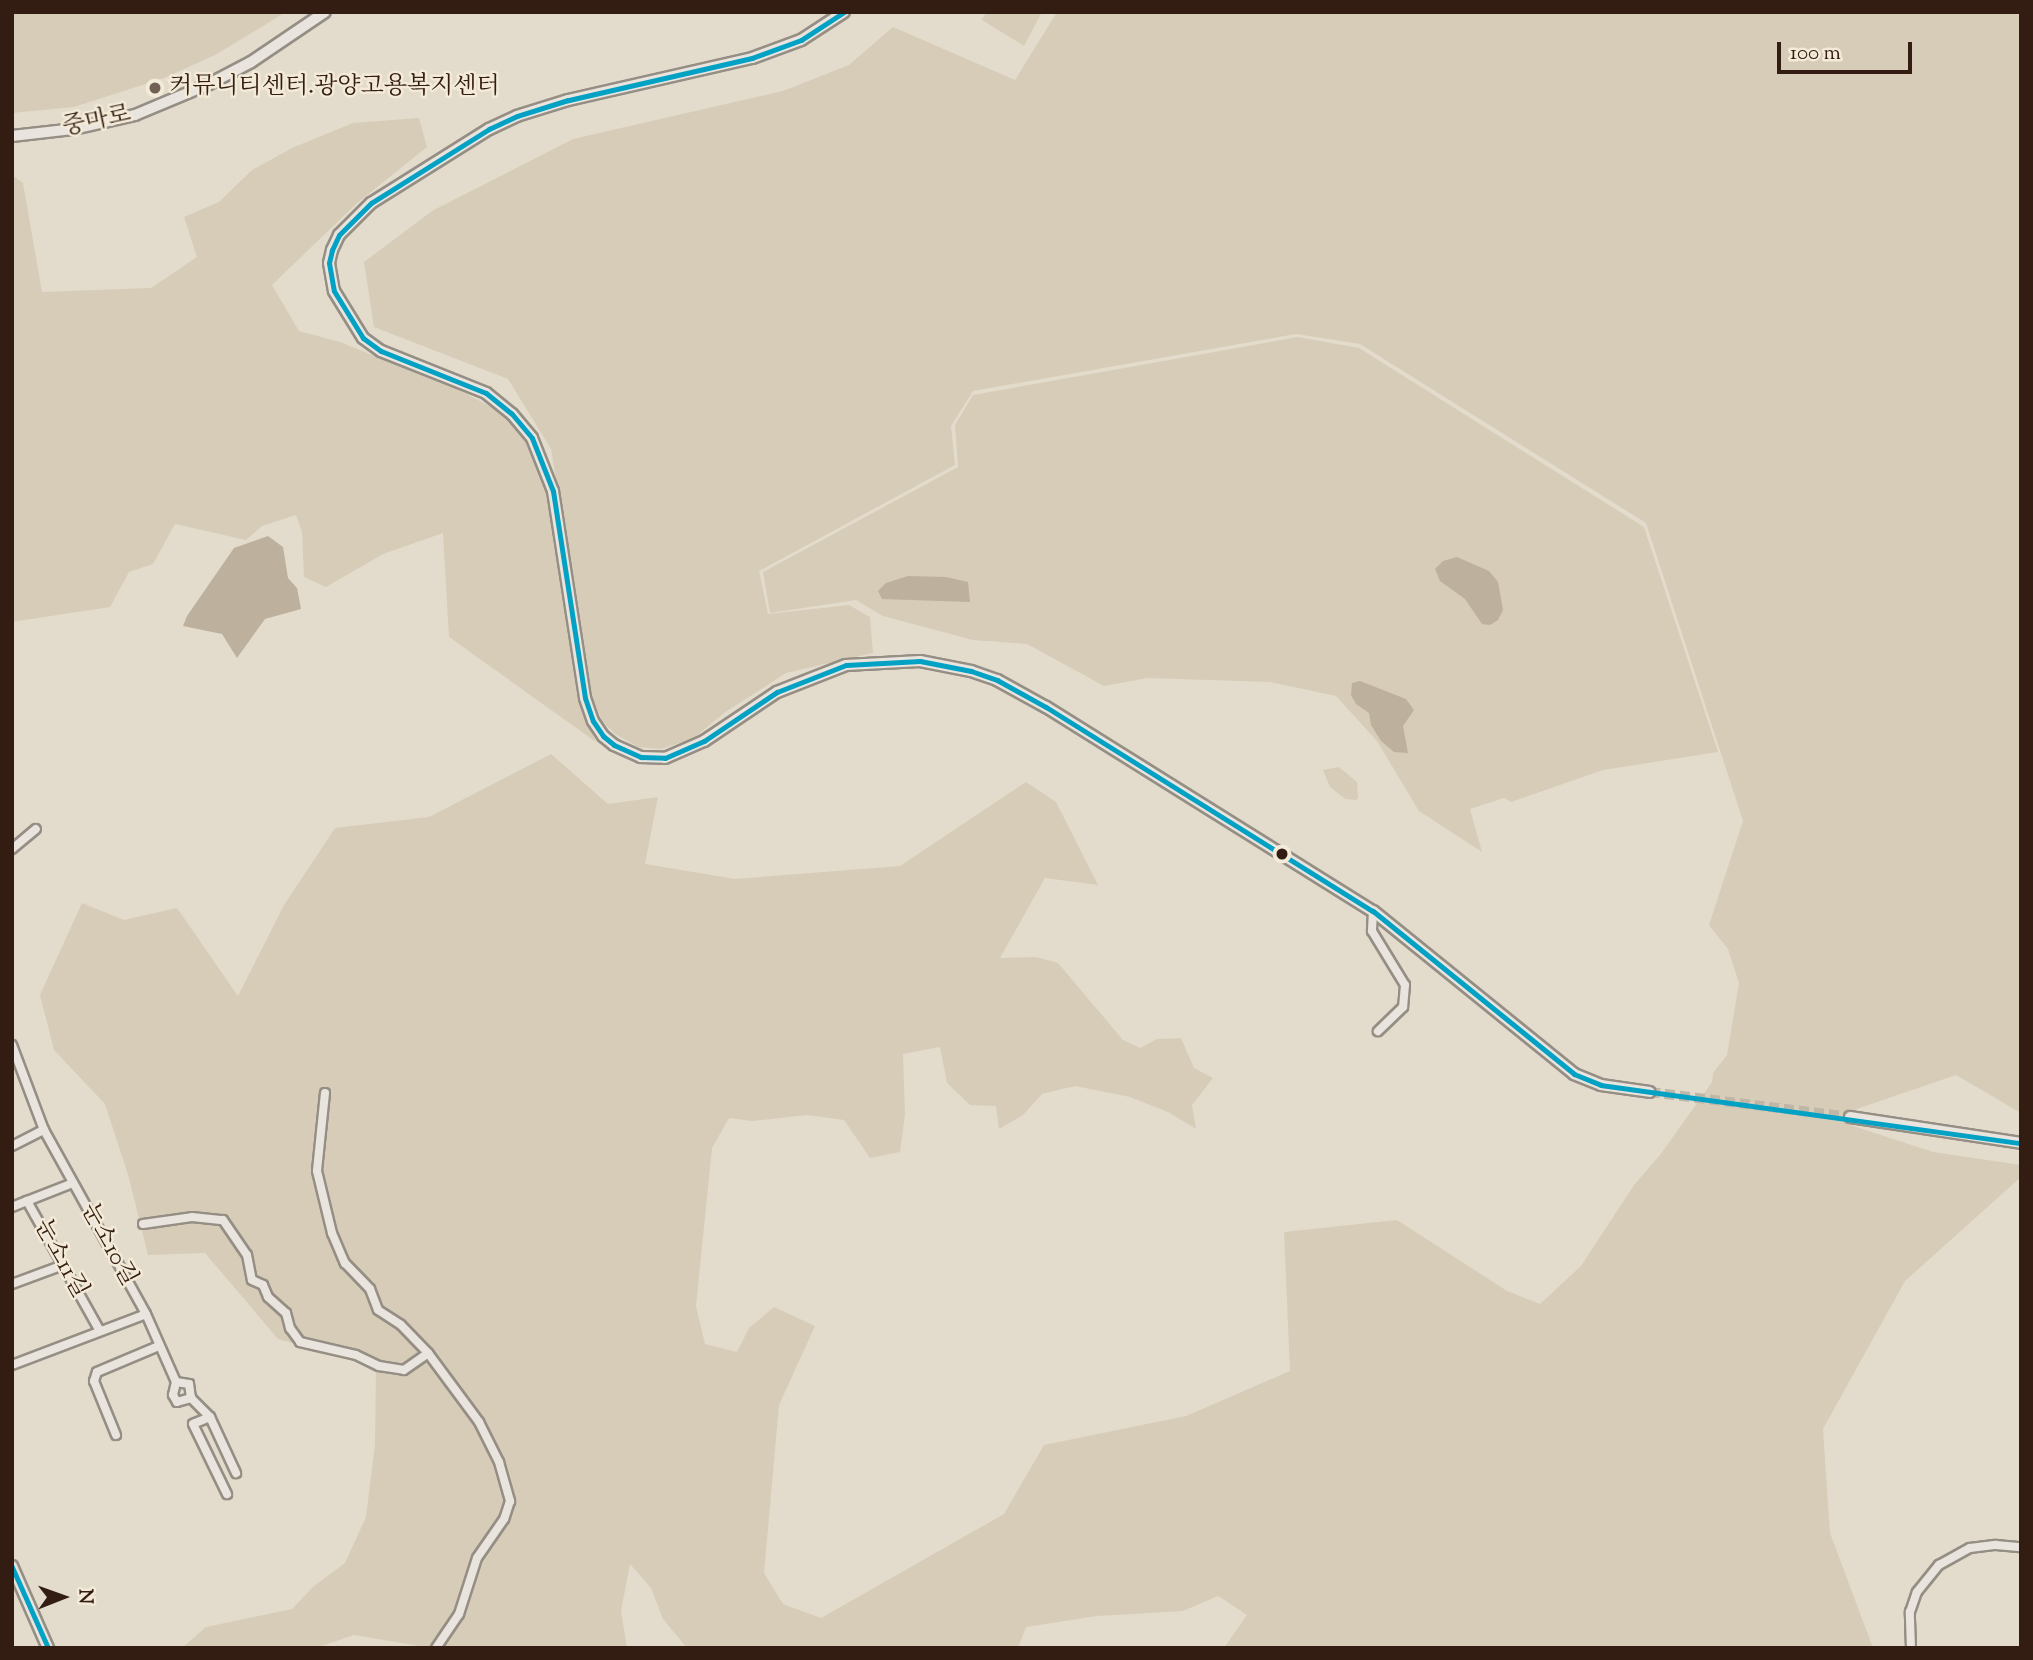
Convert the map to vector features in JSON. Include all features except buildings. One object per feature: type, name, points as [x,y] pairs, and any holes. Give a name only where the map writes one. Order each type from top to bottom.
[{"type":"main road","points":[[12,1566],[48,1648]]},
{"type":"street","name":"중마로","points":[[12,136],[73,129],[135,115],[209,84],[251,62],[325,12]]},
{"type":"street","points":[[844,12],[801,40],[752,58],[568,100],[517,116],[489,129],[371,203],[339,235],[329,263],[334,292],[340,305],[372,346],[486,393],[512,414],[532,438],[553,491],[585,698],[593,721],[614,745],[641,757],[678,755],[777,692],[821,673],[865,662],[920,661],[946,664],[998,680],[1046,707],[1373,911],[1574,1074],[1601,1086],[1650,1092]]},
{"type":"street","points":[[12,849],[36,829]]},
{"type":"street","points":[[1373,911],[1372,931],[1405,985],[1403,1007],[1378,1031]]},
{"type":"street","name":"눈소10길","points":[[12,1045],[44,1130],[146,1314],[12,1365]]},
{"type":"street","points":[[325,1093],[317,1171],[332,1233],[345,1263],[370,1289],[378,1310],[401,1325],[428,1353],[479,1422],[499,1462],[510,1501],[504,1519],[477,1558],[459,1614],[436,1648]]},
{"type":"street","points":[[1850,1117],[2021,1143]]},
{"type":"street","points":[[12,1146],[44,1130]]},
{"type":"street","points":[[27,1201],[73,1183]]},
{"type":"street","name":"눈소11길","points":[[12,1207],[27,1201],[100,1331]]},
{"type":"street","points":[[143,1224],[192,1217],[223,1220],[247,1255],[252,1280],[263,1285],[268,1297],[286,1313],[290,1328],[300,1342],[404,1370],[428,1353]]},
{"type":"street","points":[[12,1284],[63,1265]]},
{"type":"street","points":[[146,1314],[176,1382],[173,1395],[177,1402],[191,1398]]},
{"type":"street","points":[[116,1435],[94,1381],[97,1372],[159,1346]]},
{"type":"street","points":[[176,1382],[189,1384],[191,1398],[210,1417],[236,1473]]},
{"type":"street","points":[[210,1417],[193,1424],[227,1494]]},
{"type":"street","points":[[1911,1648],[1910,1612],[1917,1592],[1939,1565],[1970,1548],[1996,1545],[2021,1547]]},
{"type":"shaded area","points":[[12,12],[286,12],[215,55],[164,78],[74,107],[12,113]]},
{"type":"shaded area","points":[[986,12],[1042,12],[1024,46],[982,20]]},
{"type":"shaded area","points":[[1057,12],[2021,12],[2021,1113],[1956,1075],[1854,1110],[1841,1122],[1933,1152],[2021,1165],[2021,1177],[1905,1281],[1823,1429],[1830,1533],[1873,1648],[1224,1648],[1247,1615],[1218,1596],[1183,1611],[1097,1616],[1026,1627],[1018,1648],[687,1648],[663,1619],[651,1588],[630,1564],[621,1611],[627,1648],[431,1648],[354,1635],[316,1648],[182,1648],[206,1627],[292,1609],[314,1586],[345,1563],[366,1517],[375,1444],[376,1366],[278,1339],[205,1253],[148,1255],[129,1178],[105,1104],[54,1050],[40,995],[82,903],[124,920],[177,908],[238,996],[284,905],[335,828],[429,817],[551,754],[608,804],[658,797],[645,864],[735,879],[900,866],[1026,782],[1056,802],[1098,885],[1045,878],[1000,958],[1036,957],[1058,963],[1123,1040],[1140,1048],[1157,1039],[1181,1038],[1194,1068],[1213,1078],[1192,1105],[1196,1129],[1168,1112],[1130,1097],[1075,1086],[1042,1094],[1023,1115],[999,1129],[996,1106],[970,1105],[947,1083],[940,1047],[903,1054],[905,1114],[900,1152],[870,1158],[844,1120],[807,1115],[752,1121],[729,1118],[712,1148],[696,1306],[705,1344],[737,1352],[749,1328],[774,1307],[815,1326],[779,1405],[764,1573],[783,1604],[821,1618],[1004,1514],[1044,1445],[1186,1416],[1290,1371],[1284,1232],[1397,1220],[1507,1291],[1540,1304],[1581,1266],[1634,1185],[1660,1155],[1712,1082],[1713,1073],[1727,1055],[1739,983],[1728,949],[1709,925],[1743,821],[1646,523],[1360,344],[1296,334],[973,391],[951,426],[955,465],[759,571],[768,614],[849,605],[870,617],[873,653],[786,673],[724,713],[694,738],[661,749],[638,747],[615,734],[602,721],[592,696],[551,449],[508,379],[374,327],[364,262],[432,211],[573,139],[783,91],[849,65],[893,27],[1015,80]]},
{"type":"shaded area","points":[[419,118],[427,147],[356,204],[272,285],[299,331],[340,342],[463,392],[493,408],[520,432],[542,475],[551,513],[577,695],[596,742],[449,637],[443,533],[383,554],[326,587],[304,577],[302,532],[296,515],[262,526],[246,540],[175,524],[153,564],[129,572],[110,607],[12,622],[12,175],[23,183],[42,292],[151,288],[197,257],[184,217],[219,202],[252,170],[292,148],[353,123]]},
{"type":"shaded area","points":[[1298,337],[1359,348],[1644,527],[1718,752],[1603,770],[1511,802],[1504,798],[1470,809],[1482,852],[1419,811],[1377,741],[1336,696],[1270,682],[1148,678],[1104,686],[1027,644],[973,640],[883,616],[856,600],[770,613],[763,572],[958,467],[955,425],[973,395]]},
{"type":"shaded area","points":[[268,536],[283,547],[288,578],[297,588],[301,609],[265,619],[237,658],[222,634],[183,626],[187,616],[234,548]]},
{"type":"shaded area","points":[[1457,557],[1489,571],[1498,582],[1503,610],[1498,620],[1490,625],[1482,624],[1465,599],[1440,581],[1435,569],[1443,561]]},
{"type":"shaded area","points":[[908,576],[946,577],[968,582],[970,602],[882,599],[878,591],[886,583]]},
{"type":"shaded area","points":[[1360,681],[1406,699],[1414,710],[1403,726],[1408,753],[1394,752],[1381,741],[1371,725],[1369,713],[1356,704],[1351,695],[1352,683]]},
{"type":"shaded area","points":[[1339,767],[1357,782],[1356,800],[1345,799],[1330,787],[1323,770]]},
{"type":"tunnel","points":[[1650,1092],[1850,1117]]},
{"type":"transit line","points":[[844,12],[801,40],[752,58],[568,100],[517,116],[489,129],[371,203],[339,235],[332,250],[329,263],[334,291],[363,338],[381,351],[486,393],[512,414],[532,438],[553,491],[585,698],[593,721],[603,736],[614,745],[641,757],[665,758],[704,741],[777,692],[846,665],[920,661],[971,671],[997,680],[1046,707],[1373,911],[1574,1074],[1601,1085],[2021,1143]]},
{"type":"transit line","points":[[12,1567],[48,1648]]},
{"type":"place","name":"커뮤니티센터.광양고용복지센터","points":[[155,88]]}]
